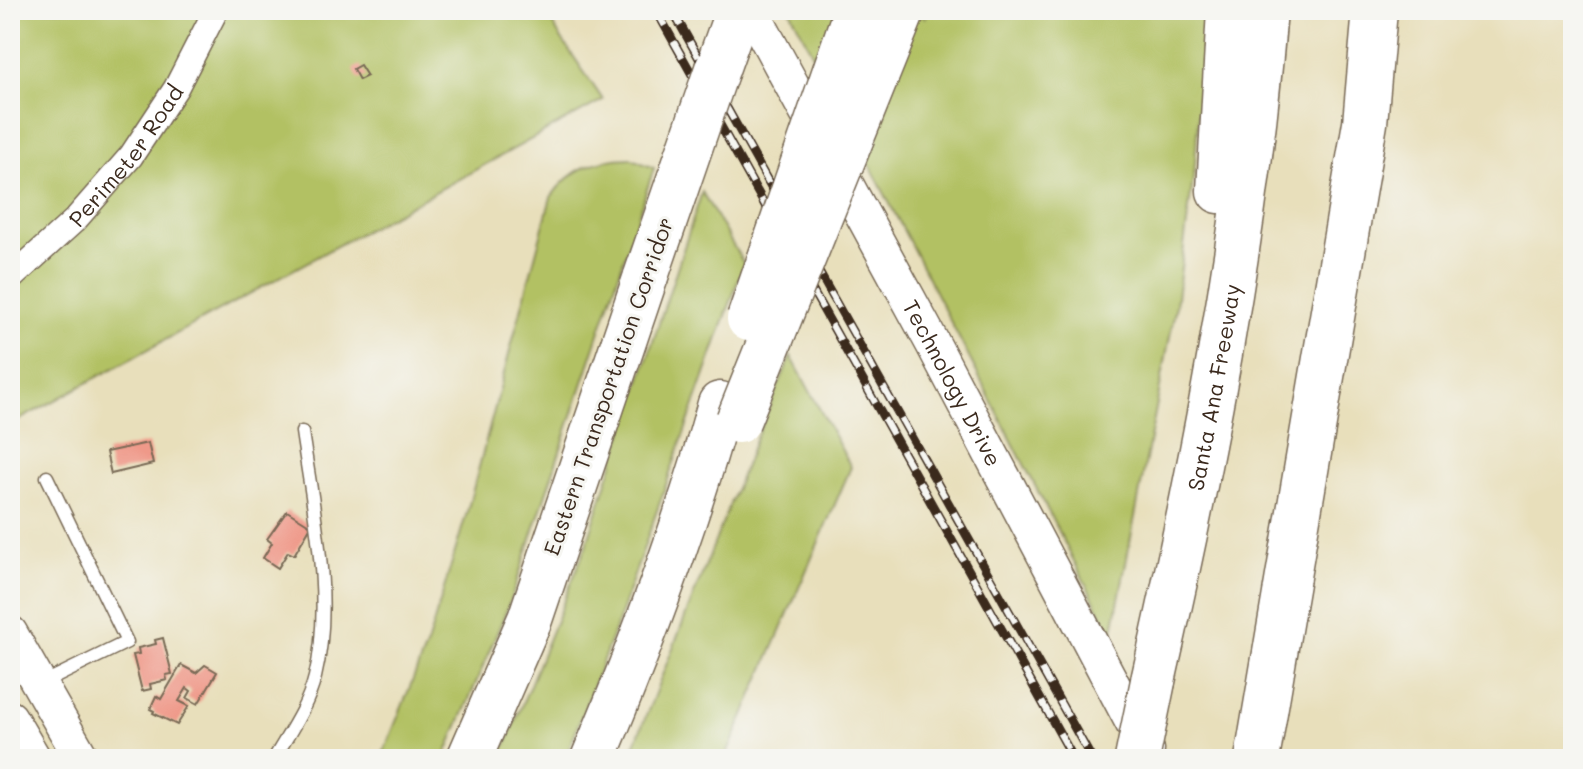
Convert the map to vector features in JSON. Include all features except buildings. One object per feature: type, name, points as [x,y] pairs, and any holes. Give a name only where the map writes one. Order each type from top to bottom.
[{"type":"highway","points":[[717,69],[731,10]]},
{"type":"highway","name":"Eastern Transportation Corridor","points":[[469,759],[530,619],[738,10]]},
{"type":"highway","points":[[729,413],[856,10]]},
{"type":"highway","points":[[593,759],[699,479],[903,10]]},
{"type":"highway","points":[[1206,430],[1229,10]]},
{"type":"highway","name":"Santa Ana Freeway","points":[[1137,759],[1191,512],[1245,207],[1265,10]]},
{"type":"highway","points":[[1257,759],[1365,123],[1375,10]]},
{"type":"highway","points":[[1365,123],[1399,10]]},
{"type":"street","name":"Perimeter Road","points":[[10,279],[75,220],[131,156],[176,88],[216,10]]},
{"type":"street","name":"Technology Drive","points":[[751,10],[933,344],[1152,759]]},
{"type":"street","points":[[10,633],[82,759]]},
{"type":"street","points":[[10,718],[34,759]]},
{"type":"lane","points":[[274,759],[315,677],[320,627],[322,577],[302,432]]},
{"type":"lane","points":[[38,685],[127,642],[47,477]]},
{"type":"green space","points":[[10,10],[545,10],[603,100],[10,425]]},
{"type":"green space","points":[[790,10],[917,10],[925,18],[929,10],[1205,10],[1195,164],[1176,305],[1112,635]]},
{"type":"green space","points":[[630,158],[654,168],[510,602],[444,759],[381,759],[428,642],[467,512],[551,197],[567,179],[585,167],[606,160]]},
{"type":"green space","points":[[702,192],[744,264],[619,618],[565,759],[500,759],[585,549]]},
{"type":"green space","points":[[791,356],[851,467],[725,759],[629,759],[754,443]]},
{"type":"railway","points":[[656,10],[1074,759]]},
{"type":"railway","points":[[672,10],[1092,759]]}]
